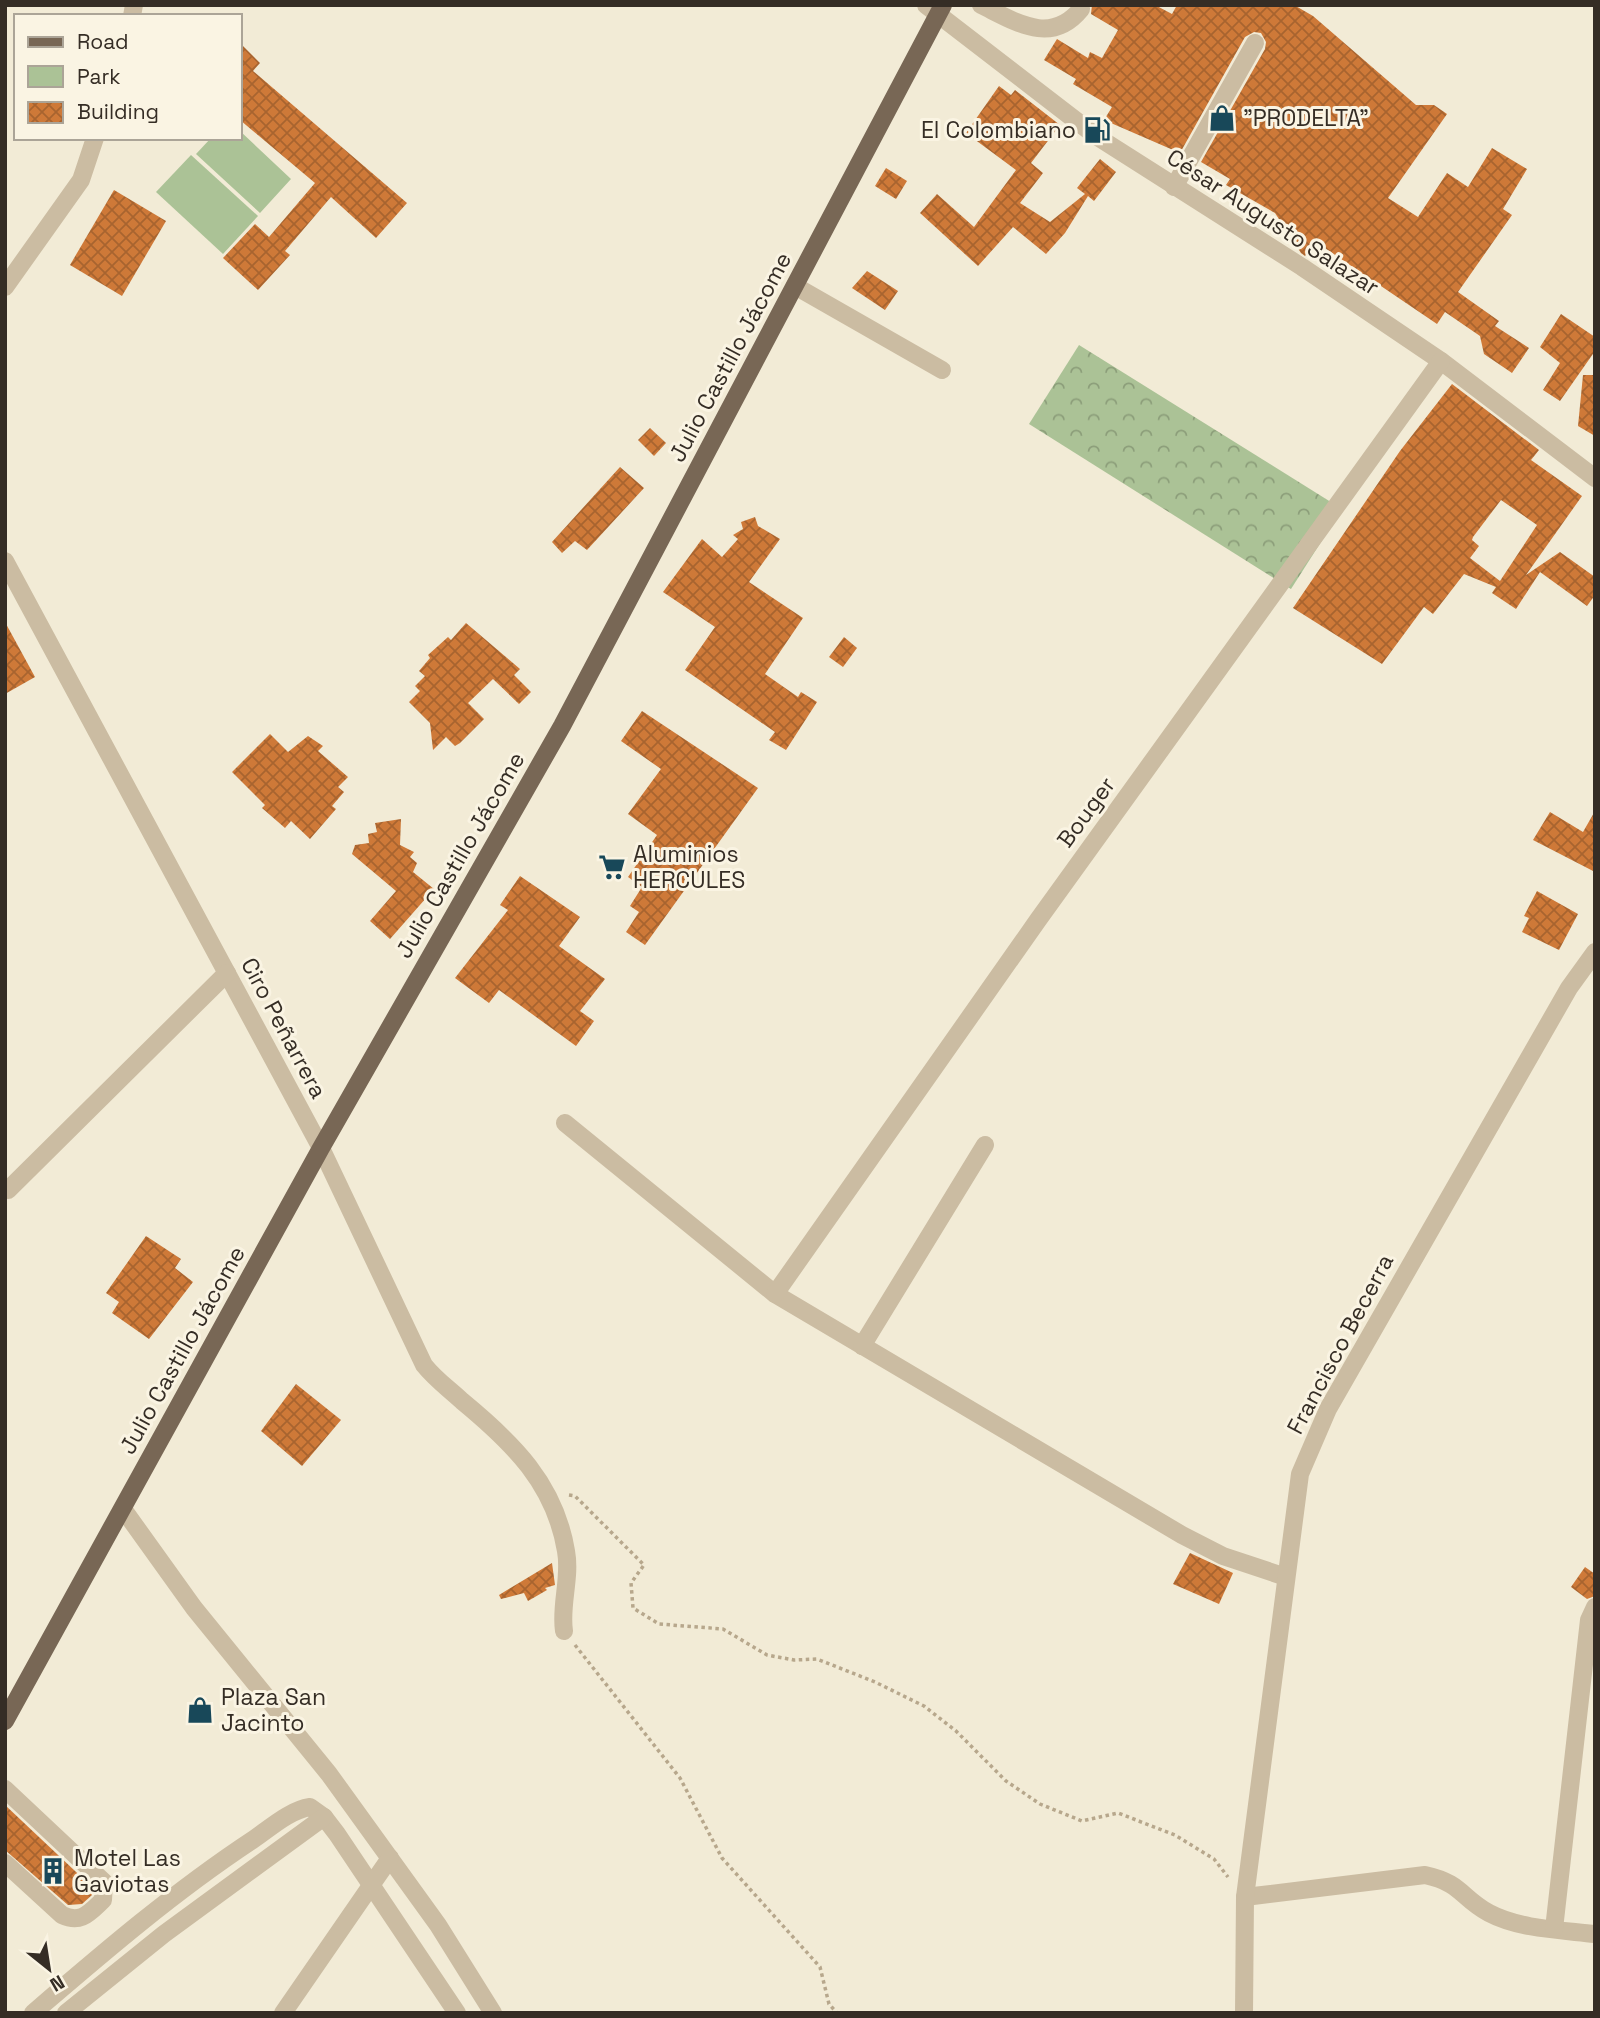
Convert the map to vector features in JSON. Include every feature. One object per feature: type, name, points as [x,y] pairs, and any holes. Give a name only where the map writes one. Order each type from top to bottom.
[{"type":"main road","name":"Julio Castillo Jácome","points":[[5,1721],[321,1148],[562,726],[795,286],[936,9]]},
{"type":"street","points":[[992,7],[1027,26],[1056,29],[1071,21],[1081,9]]},
{"type":"street","name":"César Augusto Salazar","points":[[936,9],[1096,136],[1302,267],[1441,361],[1595,478]]},
{"type":"street","points":[[1174,187],[1255,43]]},
{"type":"street","points":[[5,287],[81,180],[94,140]]},
{"type":"street","points":[[795,286],[942,370]]},
{"type":"street","name":"Bouger","points":[[775,1294],[1038,920],[1441,361]]},
{"type":"street","name":"Ciro Peñarrera","points":[[5,561],[321,1148],[424,1364],[439,1385],[461,1399],[521,1454],[550,1493]]},
{"type":"street","name":"Francisco Becerra","points":[[1244,2013],[1245,1897],[1300,1474],[1328,1409],[1569,988],[1595,952]]},
{"type":"street","points":[[8,1190],[227,973]]},
{"type":"street","points":[[565,1123],[775,1294],[1182,1535],[1223,1556],[1286,1577]]},
{"type":"street","points":[[862,1346],[985,1145]]},
{"type":"street","points":[[550,1493],[566,1551],[564,1631]]},
{"type":"street","points":[[122,1509],[194,1608],[329,1774],[438,1925],[493,2013]]},
{"type":"street","points":[[1554,1929],[1589,1620],[1595,1607]]},
{"type":"street","points":[[5,1789],[104,1882],[106,1891],[103,1900],[82,1918],[73,1920],[62,1916],[5,1863]]},
{"type":"street","points":[[33,2013],[117,1941],[241,1848],[304,1808],[310,1807],[324,1817],[457,2013]]},
{"type":"street","points":[[66,2013],[164,1934],[324,1817]]},
{"type":"street","points":[[281,2011],[390,1858]]},
{"type":"street","points":[[1245,1897],[1425,1874],[1447,1880],[1486,1912],[1502,1919],[1595,1934]]},
{"type":"path","points":[[550,1493],[575,1496],[644,1565],[631,1583],[633,1608],[659,1624],[723,1629],[767,1655],[794,1660],[817,1659],[874,1682],[924,1706],[956,1731],[1006,1781],[1040,1804],[1082,1821],[1118,1812],[1175,1835],[1214,1859],[1245,1897]]},
{"type":"path","points":[[564,1631],[620,1698],[680,1778],[722,1858],[820,1967],[829,2004],[838,2013]]},
{"type":"green space","points":[[242,133],[291,179],[260,213],[196,154],[209,140],[242,140]]},
{"type":"green space","points":[[191,155],[258,216],[223,254],[156,192]]},
{"type":"green space","points":[[1079,345],[1342,509],[1291,589],[1029,424]]},
{"type":"building","points":[[1092,5],[1155,5],[1172,14],[1177,5],[1294,5],[1313,16],[1416,105],[1434,105],[1447,114],[1388,198],[1418,217],[1447,173],[1468,187],[1492,148],[1527,169],[1503,209],[1512,215],[1458,292],[1499,321],[1495,326],[1529,348],[1512,373],[1484,354],[1480,336],[1445,312],[1437,324],[1316,242],[1305,256],[1275,213],[1226,185],[1230,179],[1201,162],[1265,49],[1266,42],[1261,33],[1254,32],[1245,37],[1180,153],[1104,120],[1112,107],[1073,84],[1076,79],[1044,60],[1057,39],[1088,58],[1090,52],[1102,58],[1118,30],[1091,14]]},
{"type":"building","points":[[242,45],[260,63],[253,71],[407,203],[376,238],[331,197],[285,251],[290,255],[258,290],[223,258],[255,224],[269,237],[315,183],[242,122]]},
{"type":"building","points":[[999,86],[1011,95],[1015,90],[1060,125],[1031,163],[1043,173],[1020,203],[1050,222],[1085,194],[1077,188],[1100,159],[1116,172],[1094,201],[1088,196],[1065,233],[1046,254],[1013,227],[978,266],[920,213],[937,194],[974,227],[1016,170],[966,133]]},
{"type":"building","points":[[886,168],[907,181],[896,199],[875,186]]},
{"type":"building","points":[[114,190],[166,221],[122,296],[70,265]]},
{"type":"building","points":[[867,271],[898,291],[885,310],[852,288]]},
{"type":"building","points":[[1561,314],[1595,337],[1595,351],[1560,401],[1543,390],[1560,363],[1540,347]]},
{"type":"building","points":[[1583,375],[1595,375],[1595,436],[1578,426]]},
{"type":"building","points":[[1452,384],[1539,450],[1531,460],[1582,496],[1526,575],[1560,552],[1595,577],[1595,595],[1587,606],[1540,572],[1516,609],[1492,593],[1496,587],[1464,574],[1433,614],[1424,607],[1382,664],[1293,608],[1400,451]],"holes":[[[1501,500],[1537,525],[1500,581],[1470,558],[1479,546],[1472,540],[1473,537]]]},
{"type":"building","points":[[650,428],[666,443],[654,456],[638,440]]},
{"type":"building","points":[[620,467],[644,488],[587,550],[575,541],[562,553],[552,542]]},
{"type":"building","points":[[755,517],[758,526],[780,539],[749,582],[803,618],[765,674],[798,697],[801,692],[817,702],[786,750],[769,740],[775,732],[685,670],[715,627],[663,592],[702,539],[722,557],[738,539],[733,535],[743,529],[741,522]]},
{"type":"building","points":[[5,622],[35,677],[5,694]]},
{"type":"building","points":[[466,623],[520,669],[514,675],[531,692],[519,704],[493,679],[468,703],[484,719],[460,743],[455,746],[446,737],[433,750],[430,723],[409,702],[420,691],[415,686],[425,676],[419,671],[430,658],[428,655],[448,637],[451,640]]},
{"type":"building","points":[[844,637],[857,648],[843,667],[829,657]]},
{"type":"building","points":[[642,711],[758,788],[645,945],[626,932],[639,912],[630,906],[642,887],[628,877],[657,835],[628,814],[661,769],[621,741]]},
{"type":"building","points":[[270,734],[288,752],[308,736],[323,746],[318,751],[348,777],[338,787],[344,792],[332,806],[336,809],[310,839],[291,821],[285,828],[262,808],[265,805],[232,772]]},
{"type":"building","points":[[1595,811],[1595,872],[1533,840],[1550,812],[1583,832]]},
{"type":"building","points":[[401,819],[400,845],[414,852],[410,857],[417,863],[413,872],[434,889],[390,939],[370,921],[396,891],[352,854],[355,845],[369,843],[368,834],[377,832],[375,823]]},
{"type":"building","points":[[520,876],[580,917],[559,946],[605,979],[580,1011],[594,1021],[576,1046],[499,990],[489,1003],[455,978],[508,910],[500,905]]},
{"type":"building","points":[[1537,891],[1578,914],[1559,950],[1522,932],[1529,918],[1524,916]]},
{"type":"building","points":[[146,1236],[181,1259],[175,1268],[193,1282],[149,1339],[112,1313],[119,1302],[106,1293]]},
{"type":"building","points":[[296,1384],[341,1420],[302,1466],[261,1431]]},
{"type":"building","points":[[1190,1553],[1233,1573],[1219,1604],[1173,1584]]},
{"type":"building","points":[[552,1563],[555,1585],[545,1588],[547,1590],[528,1601],[524,1593],[501,1599],[499,1595]]},
{"type":"building","points":[[1585,1567],[1595,1574],[1595,1596],[1587,1599],[1571,1587]]},
{"type":"building","name":"Motel Las Gaviotas","points":[[5,1805],[92,1887],[92,1895],[82,1904],[68,1905],[5,1850]]},
{"type":"place","name":"\"PRODELTA\"","points":[[1222,118]]},
{"type":"place","name":"El Colombiano","points":[[1097,130]]},
{"type":"place","name":"Aluminios HERCULES","points":[[612,867]]},
{"type":"place","name":"Plaza San Jacinto","points":[[200,1710]]},
{"type":"place","name":"Motel Las Gaviotas","points":[[53,1871]]}]
